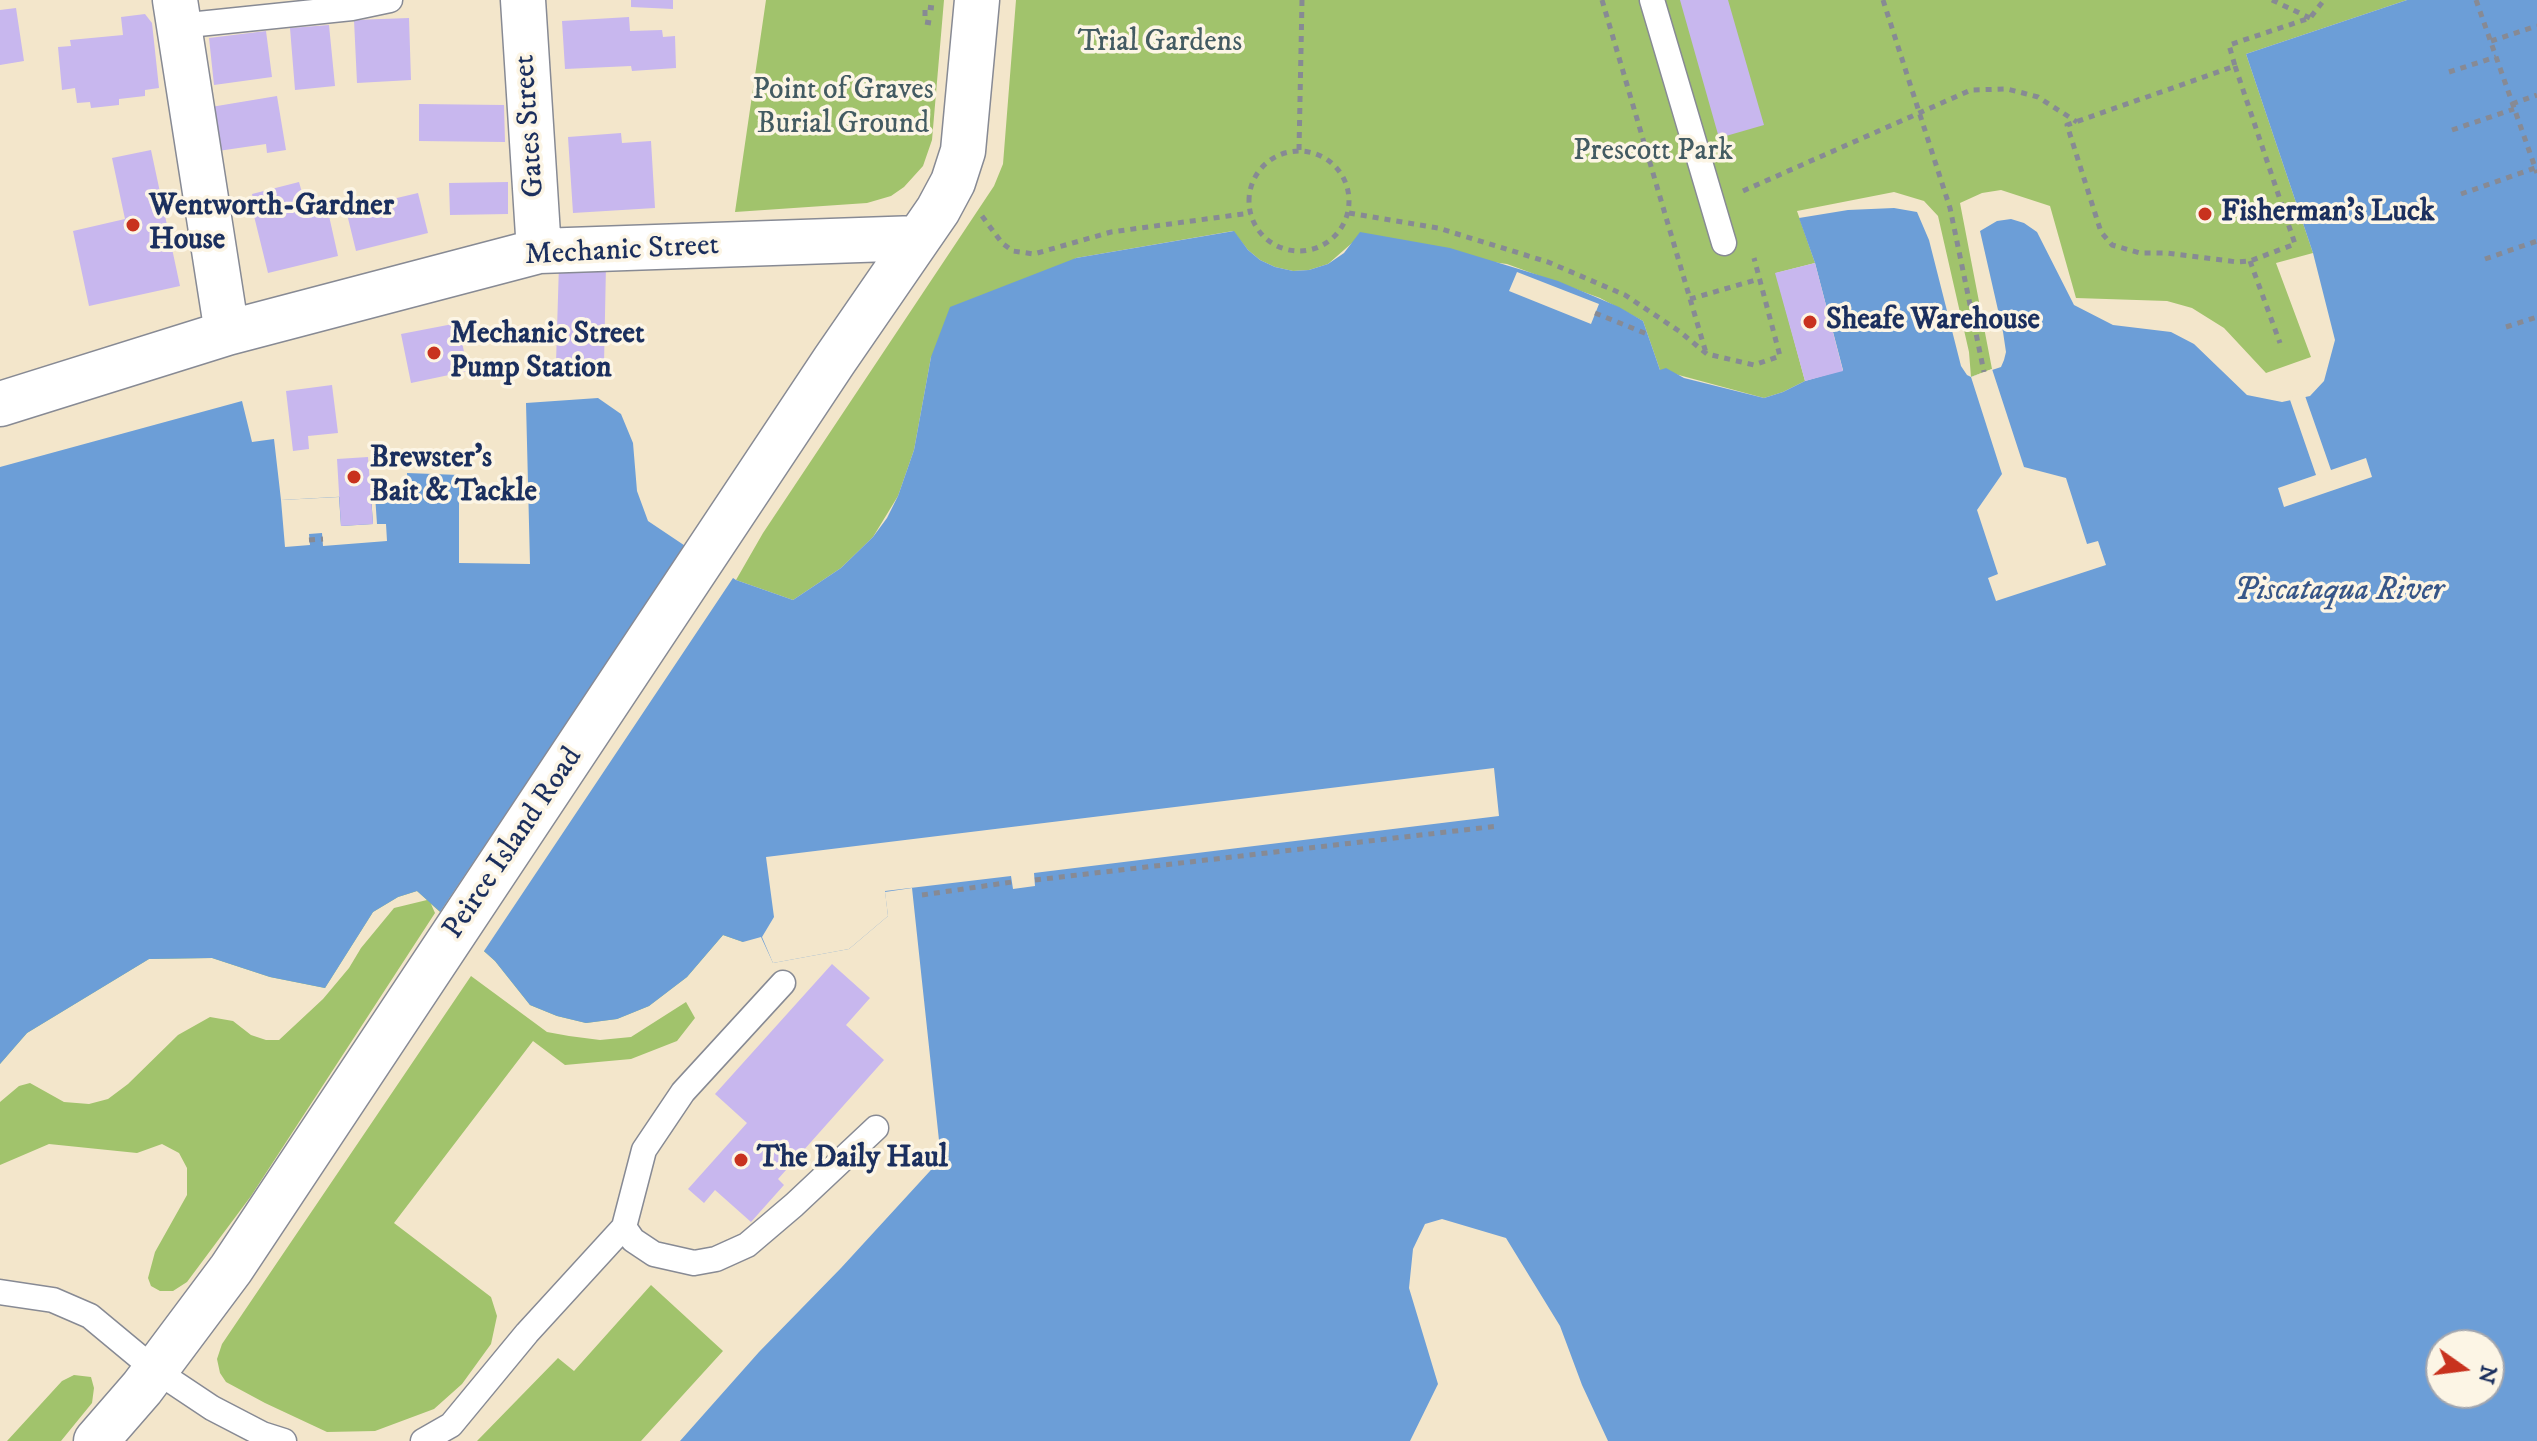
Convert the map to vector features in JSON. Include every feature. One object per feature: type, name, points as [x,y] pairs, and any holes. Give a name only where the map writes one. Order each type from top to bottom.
[{"type":"street","name":"Gates Street","points":[[523,0],[539,251]]},
{"type":"street","points":[[918,238],[953,182],[963,151],[977,0]]},
{"type":"street","points":[[177,13],[227,333]]},
{"type":"street","name":"Mechanic Street","points":[[0,404],[227,333],[539,251],[918,238]]},
{"type":"street","name":"Peirce Island Road","points":[[96,1441],[155,1370],[231,1269],[918,238]]},
{"type":"lane","points":[[177,13],[352,8],[390,0]]},
{"type":"lane","points":[[1652,0],[1724,243]]},
{"type":"lane","points":[[423,1441],[451,1425],[527,1333],[624,1227],[644,1150],[683,1092],[783,983]]},
{"type":"lane","points":[[624,1227],[633,1240],[654,1254],[694,1263],[716,1259],[747,1245],[876,1128]]},
{"type":"lane","points":[[0,1292],[53,1300],[90,1316],[155,1370],[212,1408],[262,1434],[284,1441]]},
{"type":"path","points":[[1299,150],[1302,0]]},
{"type":"path","points":[[1602,0],[1707,354]]},
{"type":"path","points":[[1883,0],[1950,208],[1984,372]]},
{"type":"path","points":[[2272,0],[2310,18]]},
{"type":"path","points":[[2315,0],[2318,8]]},
{"type":"path","points":[[2235,66],[2067,125],[2106,240],[2121,249],[2140,253],[2167,253],[2237,262],[2250,261],[2295,244],[2229,45],[2310,18],[2324,0]]},
{"type":"path","points":[[2461,194],[2536,170],[2476,0]]},
{"type":"path","points":[[2491,41],[2537,26]]},
{"type":"path","points":[[2449,72],[2496,57]]},
{"type":"path","points":[[1712,203],[1971,90],[2007,89],[2038,97],[2077,122]]},
{"type":"path","points":[[2452,130],[2537,95]]},
{"type":"path","points":[[1284,152],[1314,152],[1339,169],[1347,183],[1349,213],[1342,228],[1331,241],[1316,249],[1300,252],[1283,249],[1268,241],[1256,228],[1250,213],[1249,197],[1259,169],[1284,152]]},
{"type":"path","points":[[974,206],[1002,243],[1023,254],[1034,254],[1111,232],[1250,213]]},
{"type":"path","points":[[1349,213],[1438,228],[1548,262],[1625,295],[1707,354],[1754,365],[1780,356],[1760,282],[1690,299]]},
{"type":"path","points":[[2485,259],[2537,241]]},
{"type":"path","points":[[2250,261],[2280,343]]},
{"type":"path","points":[[1595,313],[1647,334]]},
{"type":"path","points":[[2506,327],[2537,317]]},
{"type":"path","points":[[309,540],[323,539]]},
{"type":"path","points":[[1035,880],[1498,826]]},
{"type":"path","points":[[922,895],[1012,882]]},
{"type":"green space","name":"Point of Graves Burial Ground","points":[[766,0],[944,0],[932,140],[923,166],[891,196],[867,203],[735,212]]},
{"type":"green space","name":"Prescott Park","points":[[1016,0],[2407,0],[2246,54],[2313,253],[2276,263],[2311,357],[2266,373],[2224,328],[2192,308],[2167,301],[2076,298],[2050,206],[2001,190],[1982,193],[1960,203],[1992,369],[1971,377],[1969,352],[1938,216],[1924,201],[1894,192],[1797,211],[1815,263],[1776,273],[1805,381],[1764,398],[1660,370],[1643,321],[1600,298],[1507,264],[1352,243],[1328,264],[1293,271],[1260,260],[1233,231],[1076,258],[931,357],[914,450],[898,496],[873,537],[841,568],[793,600],[736,580],[763,533],[994,186],[1003,164]]},
{"type":"green space","points":[[412,878],[739,915],[743,942],[723,935],[687,977],[649,1006],[617,1019],[586,1023],[530,1005],[495,961],[431,904],[435,913],[251,1196],[187,1282],[173,1291],[160,1291],[151,1286],[148,1278],[155,1252],[187,1195],[187,1168],[179,1153],[162,1144],[137,1153],[49,1144],[0,1165],[0,1102],[19,1086],[30,1083],[64,1102],[89,1104],[108,1099],[128,1084],[178,1035],[210,1017],[233,1021],[251,1035],[266,1040],[279,1040],[323,999],[394,908],[427,900],[417,891],[398,897],[373,912],[325,988],[270,977],[212,958],[149,959],[27,1033],[0,1064],[0,962]]},
{"type":"green space","points":[[471,976],[547,1032],[600,1040],[631,1037],[686,1002],[695,1018],[677,1041],[631,1059],[565,1065],[533,1041],[394,1223],[491,1297],[497,1316],[491,1344],[462,1384],[434,1409],[375,1431],[327,1432],[226,1382],[217,1359],[222,1344]]},
{"type":"green space","points":[[651,1285],[723,1351],[641,1441],[477,1441],[558,1358],[574,1371]]},
{"type":"green space","points":[[74,1375],[91,1377],[94,1388],[92,1403],[61,1441],[7,1441],[62,1381]]},
{"type":"water","name":"Piscataqua River","points":[[2407,0],[2537,0],[2537,1441],[1608,1441],[1582,1385],[1560,1326],[1506,1238],[1442,1219],[1425,1224],[1413,1249],[1409,1288],[1438,1384],[1410,1441],[680,1441],[759,1352],[941,1159],[912,888],[885,892],[888,916],[849,949],[773,963],[761,937],[743,942],[723,935],[687,977],[649,1006],[617,1019],[586,1023],[530,1005],[495,961],[417,891],[398,897],[373,912],[325,988],[270,977],[212,958],[149,959],[27,1033],[0,1064],[0,467],[242,401],[252,442],[274,439],[281,500],[408,493],[407,473],[459,475],[459,563],[530,564],[526,403],[598,398],[621,414],[633,443],[637,491],[648,521],[736,580],[793,600],[841,568],[873,537],[887,518],[914,450],[931,357],[950,307],[1076,258],[1234,231],[1260,260],[1293,271],[1328,264],[1344,253],[1360,232],[1450,248],[1558,281],[1619,307],[1643,321],[1660,370],[1666,368],[1684,378],[1764,398],[1843,370],[1815,263],[1799,218],[1848,210],[1894,208],[1917,212],[1929,240],[1961,366],[1971,377],[2001,367],[2004,360],[2003,332],[1980,231],[1997,221],[2011,219],[2037,232],[2074,305],[2113,325],[2171,332],[2194,344],[2247,395],[2282,402],[2310,396],[2324,381],[2335,340],[2313,253],[2246,54]]},
{"type":"pier","points":[[1517,272],[1599,304],[1591,324],[1509,291]]},
{"type":"pier","points":[[1992,369],[2024,467],[2066,478],[2087,544],[2098,541],[2106,565],[1996,601],[1988,578],[1998,574],[1977,510],[2002,474],[1971,377]]},
{"type":"pier","points":[[2304,393],[2331,470],[2366,458],[2372,477],[2284,507],[2278,488],[2316,475],[2289,397]]},
{"type":"pier","points":[[371,495],[375,495],[377,524],[386,524],[387,541],[323,546],[322,533],[309,534],[310,545],[285,547],[281,500],[339,497],[341,526],[373,524]]},
{"type":"pier","points":[[688,542],[735,575],[482,954],[438,915]]},
{"type":"pier","points":[[1494,768],[1499,816],[1034,873],[1035,886],[1013,889],[1011,876],[885,891],[888,916],[849,949],[773,963],[762,937],[774,917],[766,857]]},
{"type":"building","points":[[631,0],[673,0],[673,9],[631,7]]},
{"type":"building","points":[[1680,0],[1728,0],[1764,125],[1719,138]]},
{"type":"building","points":[[16,8],[24,61],[0,65],[0,10]]},
{"type":"building","points":[[145,14],[152,23],[159,88],[145,90],[145,96],[119,99],[119,105],[91,108],[90,102],[77,103],[75,88],[62,90],[58,47],[71,46],[70,40],[123,35],[121,17]]},
{"type":"building","points":[[629,17],[630,31],[662,30],[663,37],[675,36],[676,68],[632,71],[631,66],[565,69],[562,21]]},
{"type":"building","points":[[409,18],[411,80],[357,83],[354,20]]},
{"type":"building","points":[[329,25],[335,86],[295,90],[290,28]]},
{"type":"building","points":[[266,31],[272,77],[214,85],[209,38]]},
{"type":"building","points":[[277,96],[286,150],[267,153],[266,144],[218,151],[211,107]]},
{"type":"building","points":[[419,104],[504,105],[505,142],[419,141]]},
{"type":"building","points":[[621,133],[622,143],[651,141],[655,208],[573,213],[568,137]]},
{"type":"building","name":"Wentworth-Gardner House","points":[[151,150],[180,286],[89,306],[73,231],[125,219],[112,158]]},
{"type":"building","points":[[299,182],[305,203],[325,198],[338,256],[268,273],[254,216],[257,215],[252,194]]},
{"type":"building","points":[[508,182],[508,214],[450,215],[449,183]]},
{"type":"building","points":[[418,193],[428,233],[356,251],[346,210]]},
{"type":"building","name":"Sheafe Warehouse","points":[[1815,263],[1843,371],[1805,381],[1775,273]]},
{"type":"building","points":[[559,264],[606,265],[604,364],[556,363]]},
{"type":"building","name":"Mechanic Street Pump Station","points":[[458,323],[468,371],[411,383],[401,334]]},
{"type":"building","points":[[332,385],[338,433],[308,436],[309,449],[293,451],[286,391]]},
{"type":"building","name":"Brewster's Bait & Tackle","points":[[368,457],[373,524],[341,526],[337,459]]},
{"type":"building","points":[[832,964],[870,998],[846,1025],[884,1060],[778,1179],[784,1185],[751,1222],[715,1190],[704,1203],[688,1189],[747,1123],[715,1094]]},
{"type":"place","name":"Fisherman’s Luck","points":[[2205,214]]},
{"type":"place","name":"Wentworth-Gardner House","points":[[133,225]]},
{"type":"place","name":"Sheafe Warehouse","points":[[1810,322]]},
{"type":"place","name":"Mechanic Street Pump Station","points":[[434,353]]},
{"type":"place","name":"Brewster's Bait & Tackle","points":[[354,477]]},
{"type":"place","name":"The Daily Haul","points":[[741,1160]]},
{"type":"park label","name":"Trial Gardens","points":[[1160,44]]}]
